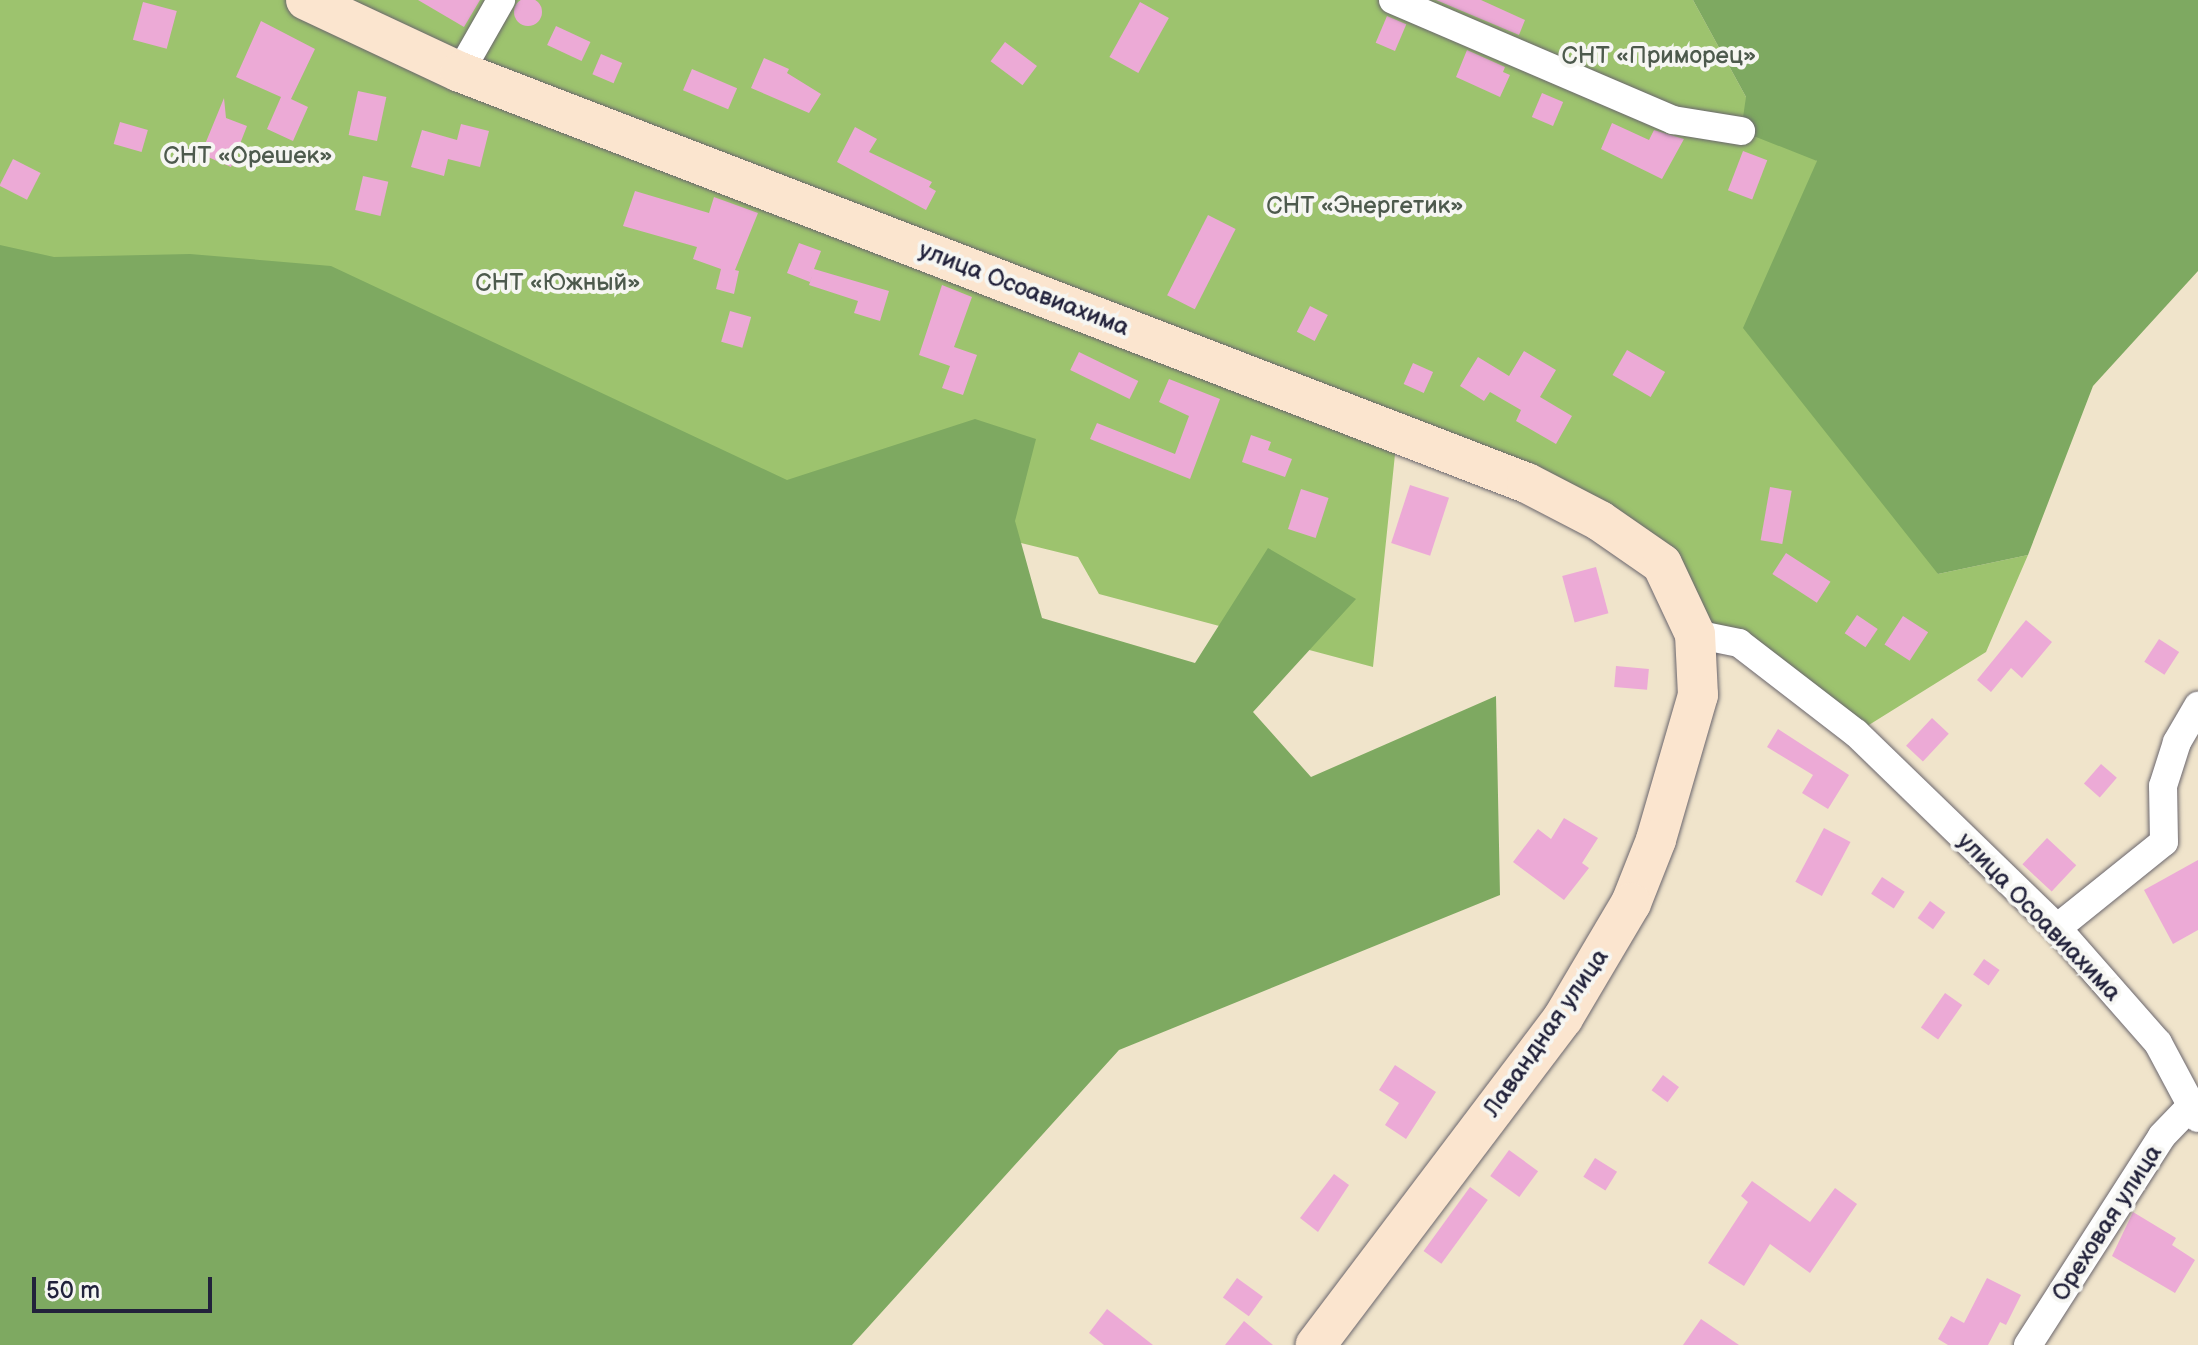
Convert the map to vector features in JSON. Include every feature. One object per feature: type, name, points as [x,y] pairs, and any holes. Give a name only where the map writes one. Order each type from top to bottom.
[{"type":"street","name":"улица Осоавиахима","points":[[306,0],[460,72],[1527,483],[1600,521],[1662,564],[1695,634],[1739,643],[1856,733],[2057,928],[2158,1043],[2194,1112]]},
{"type":"street","points":[[460,72],[501,0]]},
{"type":"street","points":[[1393,0],[1673,120],[1741,131]]},
{"type":"street","name":"Лавандная улица","points":[[1316,1345],[1563,1018],[1631,903],[1656,840],[1698,695],[1695,634]]},
{"type":"street","points":[[2057,928],[2164,842],[2163,786],[2177,742],[2198,706]]},
{"type":"street","name":"Ореховая улица","points":[[2028,1345],[2162,1136],[2194,1112]]},
{"type":"green space","points":[[0,0],[1693,0],[1746,97],[1817,161],[1938,574],[2028,555],[1986,652],[1856,733],[1739,643],[1695,634],[1662,565],[1397,435],[1373,667],[1099,594],[1078,557],[675,458],[0,273]]},
{"type":"green space","points":[[1693,0],[2198,0],[2198,271],[2093,386],[2028,555],[1938,574],[1743,328],[1817,161],[1741,131],[1746,97]]},
{"type":"green space","points":[[0,245],[54,257],[190,254],[331,266],[787,480],[975,419],[1036,439],[1015,521],[1042,618],[1195,663],[1268,548],[1356,599],[1253,712],[1311,777],[1496,696],[1500,895],[1119,1050],[852,1345],[0,1345]]},
{"type":"building","points":[[528,-2],[538,2],[542,12],[538,22],[528,26],[518,22],[514,12],[518,2]]},
{"type":"building","points":[[418,0],[480,0],[464,27]]},
{"type":"building","points":[[1436,0],[1481,0],[1525,20],[1519,35]]},
{"type":"building","points":[[143,2],[177,11],[167,49],[133,40]]},
{"type":"building","points":[[1140,2],[1169,18],[1138,73],[1109,57]]},
{"type":"building","points":[[1387,16],[1406,24],[1395,51],[1376,43]]},
{"type":"building","points":[[261,21],[315,49],[291,99],[308,107],[293,141],[267,129],[281,97],[236,77]]},
{"type":"building","points":[[556,26],[590,42],[582,61],[547,45]]},
{"type":"building","points":[[1005,42],[1037,66],[1023,85],[991,61]]},
{"type":"building","points":[[1467,50],[1505,67],[1503,72],[1510,75],[1500,97],[1456,77]]},
{"type":"building","points":[[601,54],[622,63],[614,83],[592,74]]},
{"type":"building","points":[[764,58],[789,69],[787,73],[821,94],[809,113],[751,88]]},
{"type":"building","points":[[692,69],[737,88],[728,109],[683,90]]},
{"type":"building","points":[[358,91],[386,97],[377,141],[349,135]]},
{"type":"building","points":[[1542,93],[1563,102],[1553,126],[1532,117]]},
{"type":"building","points":[[224,98],[226,118],[247,126],[231,167],[201,154]]},
{"type":"building","points":[[120,122],[148,130],[142,152],[114,144]]},
{"type":"building","points":[[1612,123],[1649,140],[1654,130],[1684,139],[1662,179],[1601,149]]},
{"type":"building","points":[[461,124],[489,131],[480,167],[448,159],[444,176],[411,167],[422,130],[457,140]]},
{"type":"building","points":[[855,127],[877,139],[869,152],[932,182],[929,187],[936,191],[926,210],[837,162]]},
{"type":"building","points":[[1743,151],[1767,160],[1752,200],[1728,190]]},
{"type":"building","points":[[13,159],[41,173],[27,200],[0,186]]},
{"type":"building","points":[[363,176],[388,182],[380,216],[355,210]]},
{"type":"building","points":[[635,191],[709,213],[714,197],[758,213],[735,270],[739,271],[734,294],[716,289],[721,269],[693,259],[697,247],[623,226]]},
{"type":"building","points":[[1208,215],[1236,229],[1195,309],[1167,295]]},
{"type":"building","points":[[799,243],[821,251],[814,269],[889,291],[880,321],[854,313],[858,301],[809,285],[813,274],[810,282],[787,273]]},
{"type":"building","points":[[942,285],[972,297],[954,347],[977,355],[963,395],[942,388],[950,366],[919,355]]},
{"type":"building","points":[[1310,306],[1328,315],[1315,341],[1297,332]]},
{"type":"building","points":[[730,311],[751,317],[742,348],[721,342]]},
{"type":"building","points":[[1627,350],[1665,372],[1651,397],[1612,375]]},
{"type":"building","points":[[1524,351],[1556,370],[1540,397],[1572,416],[1556,444],[1516,421],[1521,410],[1490,392],[1484,401],[1460,386],[1478,357],[1509,376]]},
{"type":"building","points":[[1079,352],[1138,381],[1130,399],[1070,370]]},
{"type":"building","points":[[1413,363],[1433,372],[1424,393],[1404,384]]},
{"type":"building","points":[[1169,379],[1220,399],[1190,479],[1090,439],[1097,423],[1175,454],[1189,416],[1159,402]]},
{"type":"building","points":[[1251,435],[1271,442],[1268,450],[1292,459],[1285,477],[1242,462]]},
{"type":"building","points":[[1410,485],[1449,498],[1430,556],[1391,543]]},
{"type":"building","points":[[1770,487],[1792,491],[1782,544],[1761,540]]},
{"type":"building","points":[[1301,489],[1329,498],[1316,538],[1288,529]]},
{"type":"building","points":[[1786,553],[1830,582],[1817,603],[1772,574]]},
{"type":"building","points":[[1596,567],[1608,613],[1575,622],[1562,576]]},
{"type":"building","points":[[1857,615],[1878,629],[1865,647],[1845,633]]},
{"type":"building","points":[[1903,616],[1928,632],[1910,661],[1884,645]]},
{"type":"building","points":[[2026,620],[2052,642],[2022,678],[2011,668],[1991,692],[1977,680]]},
{"type":"building","points":[[2159,639],[2179,652],[2164,675],[2144,662]]},
{"type":"building","points":[[1616,666],[1649,669],[1647,690],[1614,687]]},
{"type":"building","points":[[1932,718],[1949,734],[1923,761],[1906,746]]},
{"type":"building","points":[[1778,729],[1849,775],[1828,809],[1802,793],[1813,775],[1767,747]]},
{"type":"building","points":[[2101,764],[2117,778],[2100,797],[2084,784]]},
{"type":"building","points":[[1564,818],[1598,838],[1582,863],[1589,868],[1564,900],[1513,862],[1538,829],[1551,839]]},
{"type":"building","points":[[1824,828],[1850,842],[1822,896],[1795,882]]},
{"type":"building","points":[[2047,838],[2076,865],[2052,892],[2022,864]]},
{"type":"building","points":[[2198,860],[2198,930],[2173,944],[2144,890]]},
{"type":"building","points":[[1882,877],[1905,892],[1894,908],[1871,894]]},
{"type":"building","points":[[1930,901],[1945,912],[1933,929],[1918,918]]},
{"type":"building","points":[[1984,959],[2000,970],[1989,985],[1973,975]]},
{"type":"building","points":[[1945,993],[1962,1005],[1938,1039],[1921,1027]]},
{"type":"building","points":[[1395,1065],[1436,1092],[1406,1139],[1385,1125],[1399,1103],[1379,1090]]},
{"type":"building","points":[[1663,1075],[1679,1087],[1668,1102],[1652,1090]]},
{"type":"building","points":[[1509,1150],[1538,1171],[1519,1197],[1490,1176]]},
{"type":"building","points":[[1595,1158],[1617,1172],[1605,1190],[1583,1177]]},
{"type":"building","points":[[1334,1174],[1349,1185],[1318,1232],[1300,1218]]},
{"type":"building","points":[[1752,1181],[1810,1222],[1835,1188],[1857,1204],[1810,1273],[1770,1244],[1744,1286],[1708,1263],[1748,1202],[1741,1196]]},
{"type":"building","points":[[1470,1187],[1488,1200],[1441,1264],[1424,1251]]},
{"type":"building","points":[[2133,1212],[2176,1238],[2172,1245],[2195,1260],[2175,1293],[2112,1256]]},
{"type":"building","points":[[1237,1278],[1263,1297],[1249,1316],[1223,1297]]},
{"type":"building","points":[[1987,1278],[2021,1295],[2006,1325],[2000,1322],[1988,1345],[1948,1345],[1938,1339],[1951,1316],[1964,1323]]},
{"type":"building","points":[[1107,1309],[1153,1345],[1104,1345],[1089,1333]]},
{"type":"building","points":[[1701,1319],[1739,1345],[1683,1345]]},
{"type":"building","points":[[1244,1321],[1273,1345],[1225,1345]]},
{"type":"park label","name":"СНТ «Приморец»","points":[[1659,56]]},
{"type":"park label","name":"СНТ «Орешек»","points":[[248,156]]},
{"type":"park label","name":"СНТ «Энергетик»","points":[[1365,206]]},
{"type":"park label","name":"СНТ «Южный»","points":[[558,283]]}]
